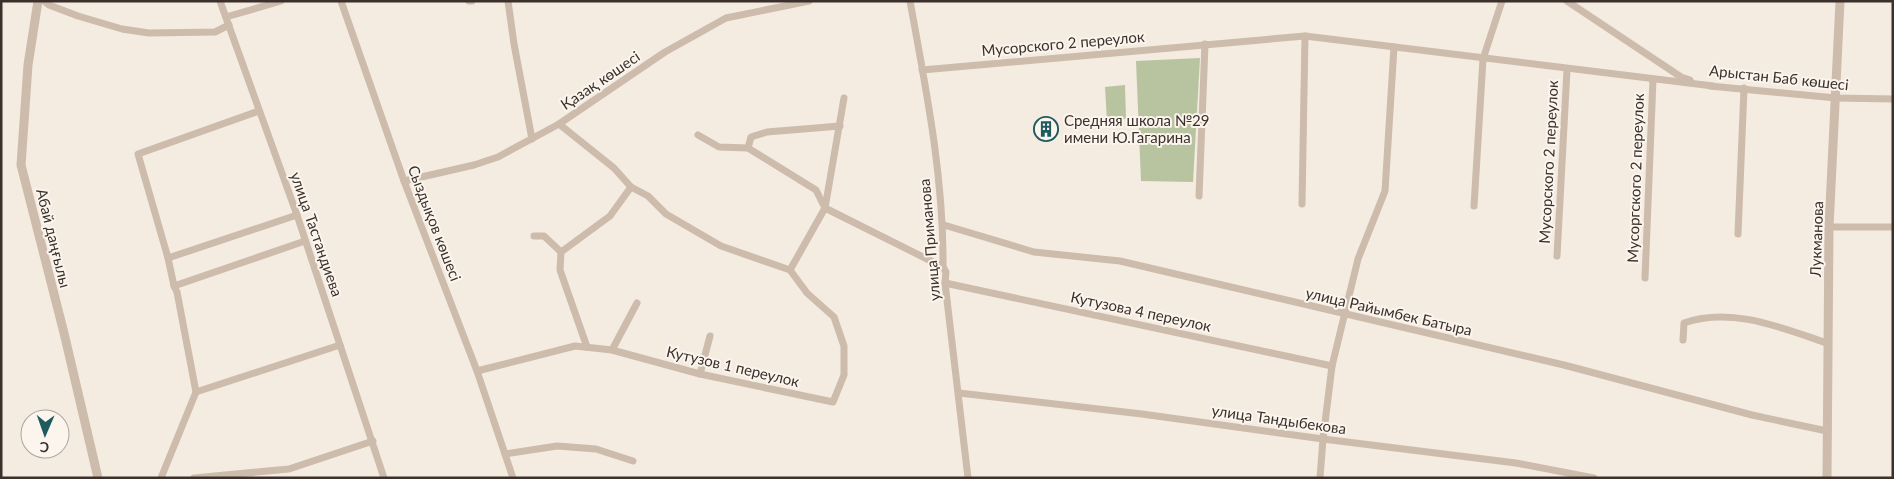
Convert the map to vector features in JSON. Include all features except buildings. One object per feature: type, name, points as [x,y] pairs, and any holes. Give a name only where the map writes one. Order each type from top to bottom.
[{"type":"street","name":"Абай даңғылы","points":[[38,1],[28,65],[21,165],[98,478]]},
{"type":"street","points":[[44,1],[49,5],[78,16],[122,29],[149,33],[215,32],[228,25]]},
{"type":"street","name":"улица Тастандиева","points":[[220,1],[297,215],[384,478]]},
{"type":"street","points":[[226,18],[281,1]]},
{"type":"street","name":"Сыздықов көшесі","points":[[341,1],[404,181],[477,371],[513,478]]},
{"type":"street","points":[[508,1],[532,140]]},
{"type":"street","name":"Қазақ көшесі","points":[[404,181],[474,165],[498,157],[532,140],[559,124],[665,52],[726,18],[809,1]]},
{"type":"street","name":"улица Приманова","points":[[910,1],[922,70],[944,225],[943,267],[946,272],[945,284],[968,477]]},
{"type":"street","points":[[1474,206],[1484,60],[1502,1]]},
{"type":"street","name":"Арыстан Баб көшесі","points":[[1566,1],[1681,78],[1713,86],[1836,98],[1893,100]]},
{"type":"street","name":"Лукманова","points":[[1827,478],[1829,227],[1840,1]]},
{"type":"street","points":[[1302,204],[1304,36]]},
{"type":"street","name":"Мусорского 2 переулок","points":[[922,70],[1304,36],[1484,60],[1713,86]]},
{"type":"street","points":[[1199,196],[1205,44]]},
{"type":"street","points":[[1320,478],[1332,366],[1358,259],[1385,191],[1394,47]]},
{"type":"street","name":"Мусорского 2 переулок","points":[[1556,256],[1567,70]]},
{"type":"street","name":"Мусоргского 2 переулок","points":[[1645,278],[1653,79]]},
{"type":"street","points":[[1738,234],[1744,88]]},
{"type":"street","points":[[559,124],[614,168],[631,187],[648,196],[666,214],[721,246],[790,270],[824,208],[844,98]]},
{"type":"street","points":[[161,478],[196,392],[177,292],[138,154],[260,111]]},
{"type":"street","points":[[748,148],[751,137],[766,132],[840,126]]},
{"type":"street","points":[[698,135],[719,147],[748,148],[816,190],[824,208],[943,267]]},
{"type":"street","points":[[561,252],[610,216],[631,187]]},
{"type":"street","points":[[168,258],[297,215]]},
{"type":"street","name":"улица Райымбек Батыра","points":[[944,225],[1034,252],[1120,262],[1564,365],[1752,415],[1827,431]]},
{"type":"street","points":[[1829,227],[1893,227]]},
{"type":"street","points":[[534,236],[544,236],[561,252],[560,270],[587,347]]},
{"type":"street","points":[[174,286],[305,241]]},
{"type":"street","name":"Кутузов 1 переулок","points":[[477,371],[575,346],[587,347],[612,350],[700,374],[833,402],[844,375],[844,346],[834,317],[807,293],[790,270]]},
{"type":"street","name":"Кутузова 4 переулок","points":[[945,284],[1332,366]]},
{"type":"street","points":[[612,350],[637,303]]},
{"type":"street","points":[[1683,340],[1684,323],[1691,320],[1698,318],[1746,318],[1827,343]]},
{"type":"street","points":[[700,374],[710,336]]},
{"type":"street","points":[[196,392],[340,345]]},
{"type":"street","name":"улица Тандыбекова","points":[[959,393],[1142,414],[1516,463],[1594,478]]},
{"type":"street","points":[[194,478],[289,469],[373,441]]},
{"type":"street","points":[[505,454],[557,446],[596,450],[633,461]]},
{"type":"street","points":[[968,477],[977,478]]},
{"type":"green space","points":[[1200,58],[1193,182],[1141,181],[1136,61]]},
{"type":"green space","points":[[1125,85],[1126,119],[1107,121],[1105,87]]},
{"type":"place","name":"Средняя школа №29 имени Ю.Гагарина","points":[[1046,129]]}]
